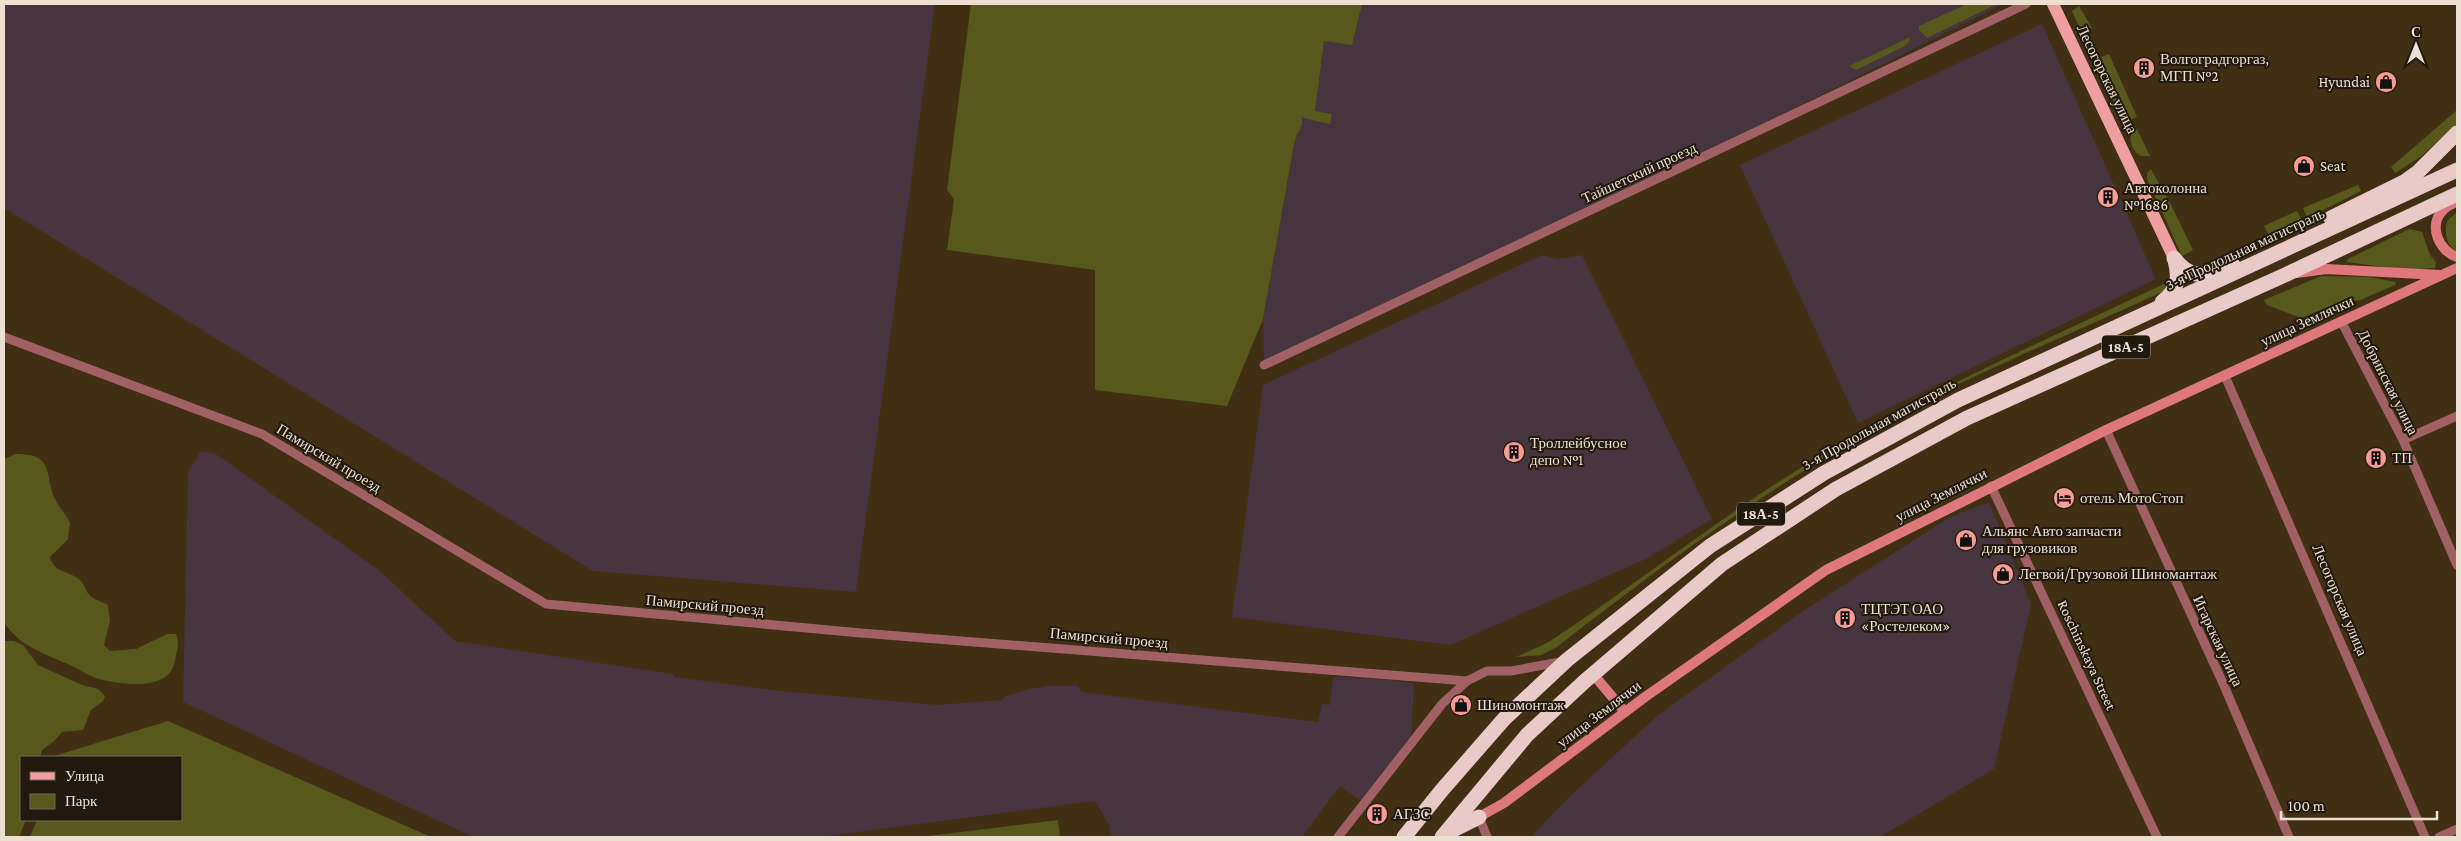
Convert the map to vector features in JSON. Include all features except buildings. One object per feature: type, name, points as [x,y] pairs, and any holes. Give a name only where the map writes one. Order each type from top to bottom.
[{"type":"highway","points":[[2174,258],[2182,269],[2198,275],[2294,246],[2328,219],[2404,182],[2418,172],[2457,133]]},
{"type":"highway","name":"3-я Продольная магистраль","points":[[1404,837],[1504,719],[1567,660],[1710,546],[1824,472],[1958,400],[2457,170]]},
{"type":"highway","name":"18А-5","points":[[1443,836],[1528,735],[1594,674],[1722,564],[1836,488],[1967,418],[2285,275],[2457,194]]},
{"type":"highway","points":[[2137,318],[2162,303],[2177,287],[2178,278],[2174,258]]},
{"type":"highway","points":[[1443,836],[1478,817]]},
{"type":"main road","name":"Лесогорская улица","points":[[2053,4],[2174,258]]},
{"type":"street","name":"Тайшетский проезд","points":[[1264,365],[2026,4]]},
{"type":"street","points":[[2457,201],[2444,209],[2439,215],[2437,232],[2438,240],[2446,252],[2457,257]]},
{"type":"street","name":"улица Землячки","points":[[1478,817],[1504,803],[1625,712],[1826,570],[1990,486],[2106,430],[2457,268]]},
{"type":"street","points":[[2285,275],[2326,269],[2441,276]]},
{"type":"street","name":"Добринская улица","points":[[2341,322],[2403,440],[2457,565]]},
{"type":"street","name":"Памирский проезд","points":[[4,337],[262,434],[546,604],[861,633],[1467,681]]},
{"type":"street","name":"Лесогорская улица","points":[[2225,376],[2425,837]]},
{"type":"street","points":[[2403,440],[2457,416]]},
{"type":"street","name":"Игарская улица","points":[[2106,430],[2222,681],[2289,837]]},
{"type":"street","name":"Roschinskaya Street","points":[[1990,486],[2157,837]]},
{"type":"street","points":[[1338,837],[1442,704],[1467,681],[1486,671],[1511,671],[1567,660]]},
{"type":"street","points":[[1594,674],[1625,712]]},
{"type":"street","points":[[1478,817],[1488,837]]},
{"type":"street","points":[[2439,837],[2457,829]]},
{"type":"shaded area","points":[[4,4],[935,4],[856,592],[593,571],[4,208]]},
{"type":"shaded area","points":[[1316,4],[2003,4],[1555,228],[1264,365],[1263,319],[1295,139],[1302,125],[1301,111]]},
{"type":"shaded area","points":[[2042,24],[2156,279],[1858,423],[1740,165]]},
{"type":"shaded area","points":[[1542,255],[1558,259],[1582,255],[1712,519],[1646,559],[1450,645],[1232,617],[1263,385]]},
{"type":"shaded area","points":[[201,451],[216,454],[380,571],[455,641],[673,674],[675,677],[780,691],[937,705],[1002,700],[1006,696],[1025,690],[1047,686],[1078,686],[1081,692],[1318,722],[1322,704],[1330,705],[1333,677],[1383,679],[1414,684],[1411,741],[1361,801],[1340,786],[1302,837],[1111,837],[1109,825],[1095,801],[820,837],[473,837],[183,702],[188,472]]},
{"type":"shaded area","points":[[1989,502],[2031,604],[1994,769],[1880,837],[1531,837],[1566,800],[1657,716],[1803,611],[1950,517]]},
{"type":"green space","points":[[971,4],[1362,4],[1352,45],[1324,41],[1315,111],[1332,114],[1330,124],[1303,118],[1302,114],[1302,125],[1295,139],[1263,319],[1227,406],[1095,390],[1095,270],[947,250],[954,199],[947,190]]},
{"type":"green space","points":[[1967,4],[1997,4],[1927,38],[1919,30],[1919,26]]},
{"type":"green space","points":[[2079,6],[2092,28],[2084,31],[2080,29],[2072,11]]},
{"type":"green space","points":[[1910,37],[1909,42],[1905,46],[1856,70],[1849,66]]},
{"type":"green space","points":[[2109,54],[2137,117],[2129,120],[2120,118],[2094,60]]},
{"type":"green space","points":[[2457,110],[2457,124],[2420,157],[2395,173],[2391,167]]},
{"type":"green space","points":[[2137,129],[2150,156],[2141,156],[2133,149],[2130,139],[2131,133]]},
{"type":"green space","points":[[2151,169],[2193,250],[2182,256],[2147,179],[2147,173]]},
{"type":"green space","points":[[2358,185],[2361,191],[2307,218],[2303,208]]},
{"type":"green space","points":[[2297,211],[2302,221],[2269,236],[2264,226]]},
{"type":"green space","points":[[2457,212],[2457,252],[2448,242],[2446,230],[2447,221]]},
{"type":"green space","points":[[2409,229],[2422,232],[2430,255],[2436,262],[2435,268],[2405,270],[2347,262],[2350,258]]},
{"type":"green space","points":[[2321,276],[2369,277],[2396,282],[2395,285],[2358,301],[2353,300],[2352,297],[2301,318],[2267,305],[2264,300]]},
{"type":"green space","points":[[2170,281],[2170,286],[2162,292],[1955,386],[1888,421],[1802,472],[1718,527],[1557,647],[1541,655],[1516,657],[1547,643],[1742,506],[1853,437],[1987,367]]},
{"type":"green space","points":[[16,454],[37,457],[43,461],[46,467],[55,499],[70,523],[68,539],[50,557],[55,566],[81,581],[91,596],[108,605],[110,621],[104,645],[110,651],[136,649],[167,634],[176,634],[178,644],[175,660],[172,670],[165,677],[146,684],[113,682],[99,679],[31,647],[18,638],[4,623],[4,459]]},
{"type":"green space","points":[[4,641],[14,641],[23,645],[38,665],[82,685],[98,689],[105,696],[103,701],[91,710],[83,730],[62,732],[42,750],[40,756],[20,756],[20,821],[26,821],[19,837],[4,837]]},
{"type":"green space","points":[[168,721],[431,837],[30,837],[37,821],[182,821],[182,756],[54,756]]},
{"type":"green space","points":[[1058,820],[1060,837],[920,837],[936,835]]},
{"type":"place","name":"Волгоградгоргаз, МГП №2","points":[[2144,68]]},
{"type":"place","name":"Hyundai","points":[[2386,82]]},
{"type":"place","name":"Seat","points":[[2304,166]]},
{"type":"place","name":"Автоколонна №1686","points":[[2108,197]]},
{"type":"place","name":"Троллейбусное депо №1","points":[[1514,452]]},
{"type":"place","name":"ТП","points":[[2376,458]]},
{"type":"place","name":"отель МотоСтоп","points":[[2064,498]]},
{"type":"place","name":"Альянс Авто запчасти для грузовиков","points":[[1966,540]]},
{"type":"place","name":"Легвой/Грузовой Шиномантаж","points":[[2003,574]]},
{"type":"place","name":"ТЦТЭТ ОАО «Ростелеком»","points":[[1845,618]]},
{"type":"place","name":"Шиномонтаж","points":[[1461,705]]},
{"type":"place","name":"АГЗС","points":[[1377,814]]}]
